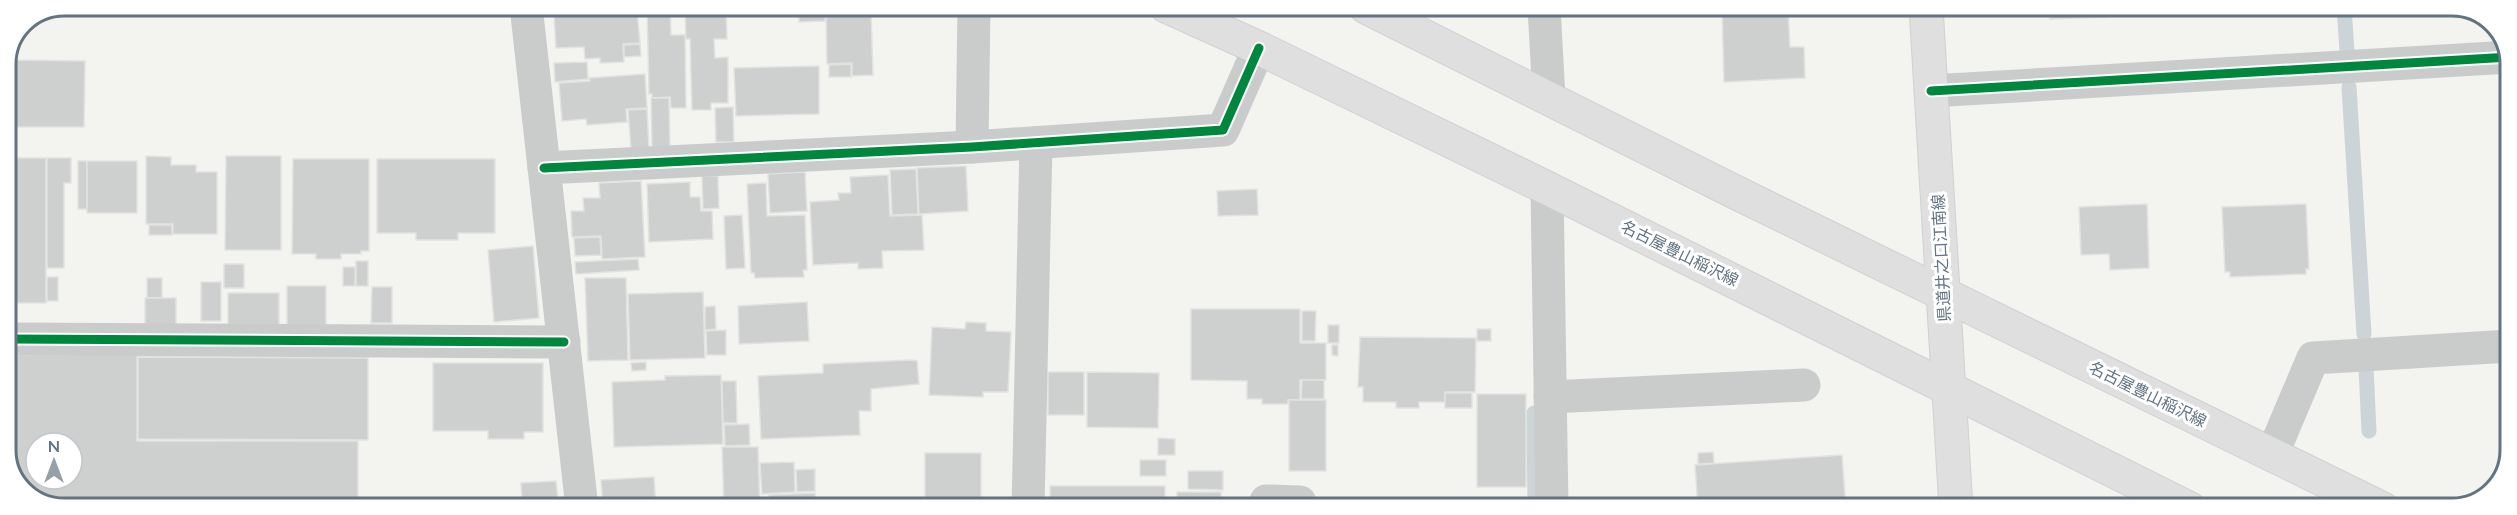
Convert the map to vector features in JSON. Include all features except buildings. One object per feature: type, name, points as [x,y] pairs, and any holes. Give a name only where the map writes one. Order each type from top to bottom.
[{"type":"main road","name":"名古屋豊山稲沢線","points":[[1188,16],[1547,188],[2168,498]]},
{"type":"main road","name":"名古屋豊山稲沢線","points":[[1384,16],[1943,294],[2361,498]]},
{"type":"main road","name":"県道井之口江南線","points":[[1927,16],[1955,498]]},
{"type":"street","points":[[527,16],[581,498]]},
{"type":"street","points":[[972,147],[974,16]]},
{"type":"street","points":[[1544,16],[1549,98]]},
{"type":"street","points":[[544,168],[972,147],[1223,130],[1259,48]]},
{"type":"street","points":[[1931,91],[2500,58]]},
{"type":"street","points":[[1028,498],[1036,143]]},
{"type":"street","points":[[1547,188],[1552,498]]},
{"type":"street","points":[[17,339],[564,342]]},
{"type":"street","points":[[2272,454],[2313,358],[2500,347]]},
{"type":"street","points":[[1550,397],[1804,385]]},
{"type":"waterway","points":[[2345,16],[2347,51]]},
{"type":"waterway","points":[[2349,87],[2364,334]]},
{"type":"waterway","points":[[2366,368],[2369,431]]},
{"type":"waterway","points":[[1534,413],[1535,498]]},
{"type":"cycle path","points":[[544,168],[972,147],[1223,130],[1259,48]]},
{"type":"cycle path","points":[[1931,91],[2500,58]]},
{"type":"cycle path","points":[[17,339],[564,342]]}]
